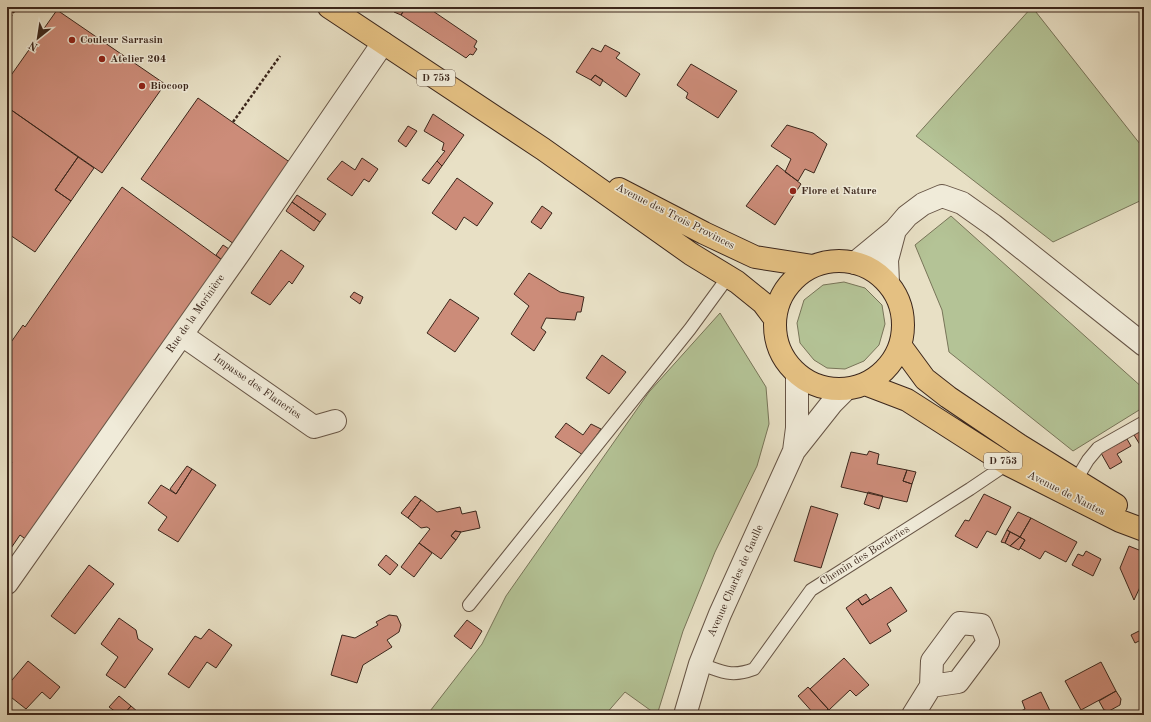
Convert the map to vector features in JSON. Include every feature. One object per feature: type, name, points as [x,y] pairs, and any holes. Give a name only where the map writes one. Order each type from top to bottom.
[{"type":"main road","name":"Avenue des Trois Provinces","points":[[329,7],[543,150],[691,254],[728,277],[763,303],[775,319]]},
{"type":"main road","name":"Avenue des Trois Provinces","points":[[543,150],[704,233],[756,257],[813,266]]},
{"type":"main road","points":[[832,261],[855,263],[871,269],[888,283],[899,302],[903,323],[900,345],[887,368],[856,386],[833,389],[808,381],[797,374],[784,358],[776,339],[775,319],[779,302],[786,288],[798,275],[813,266],[832,261]]},
{"type":"main road","name":"Avenue de Nantes","points":[[900,345],[925,379],[1019,445],[1144,523]]},
{"type":"main road","name":"Avenue de Nantes","points":[[856,386],[907,400],[1007,464],[1120,521],[1144,530]]},
{"type":"street","name":"Rue de la Morinière","points":[[7,583],[182,335],[383,43]]},
{"type":"street","points":[[855,263],[895,230],[907,216],[932,200],[942,196],[962,203],[1064,281],[1144,346]]},
{"type":"street","points":[[888,283],[887,260],[895,230]]},
{"type":"street","name":"Impasse des Flaneries","points":[[182,335],[314,427],[335,421]]},
{"type":"street","name":"Avenue Charles de Gaulle","points":[[794,451],[797,428],[797,374]]},
{"type":"street","name":"Avenue Charles de Gaulle","points":[[685,715],[700,664],[720,614],[794,451],[832,403],[856,386]]},
{"type":"street","points":[[913,715],[931,686]]},
{"type":"lane","points":[[469,605],[685,335],[728,277]]},
{"type":"lane","points":[[1076,480],[1088,460],[1098,448],[1144,422]]},
{"type":"lane","name":"Chemin des Borderies","points":[[700,664],[731,674],[742,674],[754,669],[811,590],[1007,464]]},
{"type":"path","points":[[7,21],[17,7]]},
{"type":"path","points":[[233,122],[280,56]]},
{"type":"green space","points":[[1032,7],[1144,149],[1144,199],[1053,242],[916,136]]},
{"type":"green space","points":[[951,216],[1144,389],[1144,407],[1073,451],[949,352],[942,310],[915,245]]},
{"type":"green space","points":[[844,282],[865,288],[882,305],[885,324],[879,345],[864,361],[845,369],[827,368],[814,360],[800,343],[797,323],[804,300],[823,285]]},
{"type":"green space","points":[[720,313],[766,387],[769,424],[757,466],[715,552],[683,631],[657,715],[625,692],[605,715],[427,715],[482,644],[506,596],[649,392]]},
{"type":"building","points":[[397,7],[406,7],[401,15],[394,12]]},
{"type":"building","points":[[406,7],[427,7],[477,41],[474,47],[477,49],[473,55],[470,54],[466,58],[401,15]]},
{"type":"building","points":[[57,10],[165,84],[102,173],[7,107],[7,81]]},
{"type":"building","points":[[605,45],[620,53],[616,58],[640,74],[626,97],[595,75],[591,80],[576,72],[592,48],[601,52]]},
{"type":"building","points":[[691,64],[737,91],[718,118],[686,98],[688,93],[677,85]]},
{"type":"building","points":[[595,75],[603,80],[600,86],[591,80]]},
{"type":"building","points":[[198,98],[291,163],[234,244],[141,179]]},
{"type":"building","points":[[7,107],[78,157],[55,190],[71,201],[35,252],[7,233]]},
{"type":"building","points":[[433,114],[464,135],[442,166],[437,161],[445,151],[442,150],[444,143],[424,131]]},
{"type":"building","points":[[787,125],[813,133],[827,144],[814,173],[805,169],[798,181],[785,172],[791,159],[771,146]]},
{"type":"building","points":[[408,126],[417,131],[406,147],[398,141]]},
{"type":"building","points":[[78,157],[94,168],[71,201],[55,190]]},
{"type":"building","points":[[362,158],[378,169],[369,182],[364,179],[352,196],[327,179],[342,161],[355,170]]},
{"type":"building","points":[[437,161],[442,166],[429,184],[422,180]]},
{"type":"building","points":[[777,165],[801,184],[775,225],[746,206]]},
{"type":"building","points":[[457,178],[493,203],[477,226],[464,217],[456,230],[432,213]]},
{"type":"building","points":[[122,187],[222,260],[28,541],[20,535],[7,554],[7,469],[12,462],[7,458],[7,348],[23,325],[25,327]]},
{"type":"building","points":[[297,195],[326,214],[320,222],[292,202]]},
{"type":"building","points":[[292,202],[320,222],[314,231],[286,211]]},
{"type":"building","points":[[542,206],[552,213],[541,229],[531,222]]},
{"type":"building","points":[[223,245],[229,249],[222,260],[216,255]]},
{"type":"building","points":[[281,250],[304,266],[292,284],[289,281],[270,305],[251,293]]},
{"type":"building","points":[[529,273],[560,292],[584,297],[581,312],[577,312],[575,320],[546,318],[541,328],[546,332],[534,351],[511,334],[529,306],[514,294]]},
{"type":"building","points":[[354,292],[363,297],[360,304],[350,297]]},
{"type":"building","points":[[450,299],[479,318],[455,352],[427,333]]},
{"type":"building","points":[[602,355],[626,372],[609,394],[586,378]]},
{"type":"building","points":[[566,423],[583,435],[591,424],[601,429],[583,455],[555,437]]},
{"type":"building","points":[[1144,429],[1144,447],[1142,448],[1134,435]]},
{"type":"building","points":[[1127,439],[1131,446],[1117,454],[1122,462],[1110,469],[1101,453]]},
{"type":"building","points":[[869,451],[879,454],[877,464],[907,470],[903,481],[912,484],[907,502],[841,487],[851,452],[867,455]]},
{"type":"building","points":[[187,466],[192,469],[176,494],[170,489]]},
{"type":"building","points":[[192,469],[216,485],[178,542],[158,530],[167,517],[148,503],[161,485],[176,494]]},
{"type":"building","points":[[907,470],[916,472],[912,484],[903,481]]},
{"type":"building","points":[[868,492],[883,496],[879,509],[864,504]]},
{"type":"building","points":[[984,494],[1011,507],[996,535],[987,531],[977,548],[955,536],[965,520],[969,521]]},
{"type":"building","points":[[415,496],[421,500],[408,518],[401,513]]},
{"type":"building","points":[[421,500],[437,512],[460,507],[462,514],[476,511],[480,528],[461,532],[455,531],[451,536],[456,540],[441,559],[419,543],[430,529],[427,527],[421,528],[408,518]]},
{"type":"building","points":[[811,506],[838,514],[821,568],[794,561]]},
{"type":"building","points":[[1018,512],[1031,518],[1020,537],[1007,530]]},
{"type":"building","points":[[1031,518],[1077,542],[1066,562],[1045,551],[1040,559],[1020,548],[1025,540],[1020,537]]},
{"type":"building","points":[[1007,530],[1010,532],[1005,543],[1001,542]]},
{"type":"building","points":[[455,531],[461,532],[456,540],[451,536]]},
{"type":"building","points":[[1010,532],[1020,537],[1010,546],[1005,543]]},
{"type":"building","points":[[1020,537],[1025,540],[1019,550],[1010,546]]},
{"type":"building","points":[[419,543],[432,553],[414,577],[401,567]]},
{"type":"building","points":[[1129,546],[1144,552],[1144,587],[1141,585],[1134,600],[1120,568]]},
{"type":"building","points":[[1086,551],[1101,559],[1093,576],[1072,565],[1078,554],[1083,556]]},
{"type":"building","points":[[386,555],[398,565],[390,575],[378,565]]},
{"type":"building","points":[[89,565],[114,584],[75,634],[51,616]]},
{"type":"building","points":[[891,587],[907,611],[887,624],[891,631],[870,644],[846,608],[858,599],[862,605]]},
{"type":"building","points":[[866,594],[870,600],[862,605],[858,599]]},
{"type":"building","points":[[389,615],[397,616],[401,625],[399,632],[387,640],[392,647],[363,665],[357,683],[331,675],[342,635],[355,638],[378,625],[376,622]]},
{"type":"building","points":[[119,618],[136,630],[138,639],[153,649],[125,688],[106,675],[118,657],[101,644]]},
{"type":"building","points":[[467,620],[482,631],[471,649],[454,636]]},
{"type":"building","points":[[209,629],[232,645],[216,668],[207,662],[189,688],[168,674],[195,636],[201,639]]},
{"type":"building","points":[[1139,631],[1143,639],[1135,643],[1131,635]]},
{"type":"building","points":[[844,658],[869,685],[856,696],[850,690],[829,710],[810,689]]},
{"type":"building","points":[[28,661],[60,687],[50,699],[42,692],[26,709],[7,694],[7,686]]},
{"type":"building","points":[[1101,662],[1116,691],[1081,710],[1065,681]]},
{"type":"building","points":[[808,687],[828,709],[822,715],[815,715],[798,696]]},
{"type":"building","points":[[1116,691],[1121,699],[1120,705],[1109,711],[1104,710],[1099,701]]},
{"type":"building","points":[[1041,692],[1052,715],[1013,715],[1025,709],[1022,701]]},
{"type":"building","points":[[119,696],[131,706],[123,715],[120,715],[109,707]]},
{"type":"building","points":[[131,706],[138,712],[136,715],[123,715]]},
{"type":"place","name":"Couleur Sarrasin","points":[[72,40]]},
{"type":"place","name":"Atelier 204","points":[[102,59]]},
{"type":"place","name":"Biocoop","points":[[142,86]]},
{"type":"place","name":"Flore et Nature","points":[[793,191]]}]
